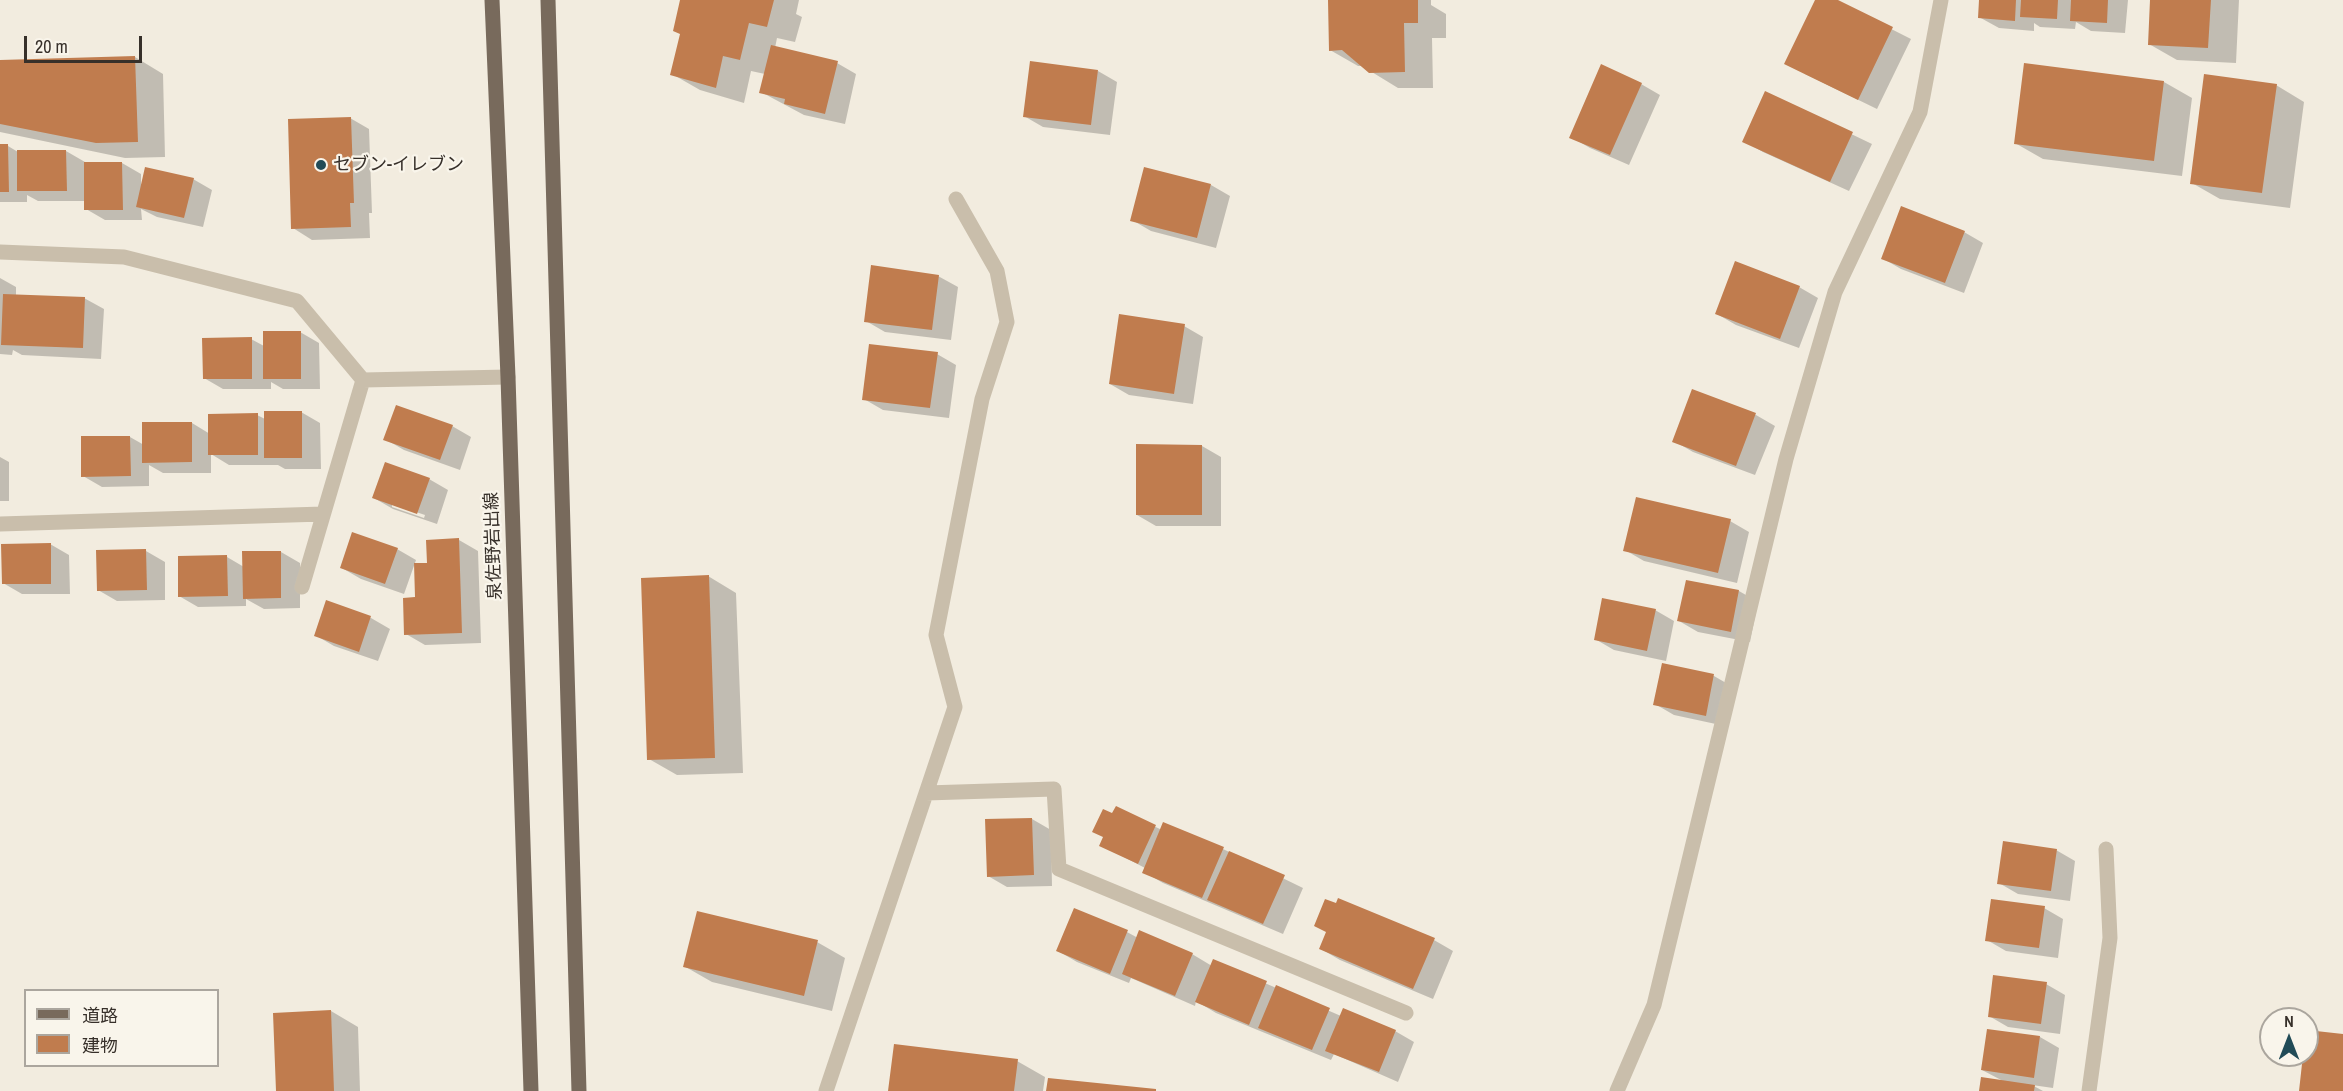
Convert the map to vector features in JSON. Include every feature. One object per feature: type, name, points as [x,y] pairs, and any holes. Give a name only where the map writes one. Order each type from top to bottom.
[{"type":"main road","name":"泉佐野岩出線","points":[[492,0],[508,377],[531,1091]]},
{"type":"main road","points":[[549,0],[579,1091]]},
{"type":"street","points":[[1617,1091],[1654,1005],[1785,459],[1835,292],[1920,112],[1941,0]]},
{"type":"street","points":[[826,1091],[955,706],[936,635],[982,399],[1007,322],[997,271],[956,199]]},
{"type":"street","points":[[0,252],[124,257],[297,301],[363,380]]},
{"type":"street","points":[[363,380],[508,377]]},
{"type":"street","points":[[302,587],[363,380]]},
{"type":"street","points":[[0,524],[323,514]]},
{"type":"street","points":[[927,793],[1054,789],[1059,869],[1406,1014]]},
{"type":"street","points":[[2089,1091],[2110,938],[2106,849]]},
{"type":"building","points":[[680,0],[774,0],[767,27],[749,23],[740,60],[723,56],[716,88],[670,75],[680,34],[673,31]]},
{"type":"building","points":[[1328,0],[1418,0],[1418,23],[1404,23],[1405,72],[1369,73],[1342,50],[1329,51]]},
{"type":"building","points":[[1815,0],[1838,0],[1893,27],[1858,100],[1784,64]]},
{"type":"building","points":[[1979,0],[2016,0],[2015,21],[1978,18]]},
{"type":"building","points":[[2021,0],[2058,0],[2057,19],[2020,17]]},
{"type":"building","points":[[2071,0],[2108,0],[2107,23],[2070,21]]},
{"type":"building","points":[[2150,0],[2211,0],[2208,48],[2148,45]]},
{"type":"building","points":[[771,45],[838,61],[825,114],[784,104],[785,99],[759,93]]},
{"type":"building","points":[[135,56],[138,142],[96,143],[0,124],[0,60]]},
{"type":"building","points":[[1030,61],[1098,70],[1091,125],[1023,117]]},
{"type":"building","points":[[2024,63],[2164,81],[2154,161],[2014,144]]},
{"type":"building","points":[[1601,64],[1642,83],[1610,155],[1569,138]]},
{"type":"building","points":[[2204,74],[2277,84],[2262,193],[2190,184]]},
{"type":"building","points":[[1765,91],[1853,132],[1830,182],[1742,142]]},
{"type":"building","points":[[351,117],[354,203],[350,203],[351,227],[291,229],[288,119]]},
{"type":"building","points":[[0,144],[8,144],[9,192],[0,192]]},
{"type":"building","points":[[17,150],[66,150],[67,191],[17,191]]},
{"type":"building","points":[[84,162],[122,162],[123,210],[84,210]]},
{"type":"building","points":[[145,167],[194,178],[184,218],[136,207]]},
{"type":"building","points":[[1144,167],[1211,184],[1197,238],[1130,221]]},
{"type":"building","points":[[1901,206],[1965,231],[1945,283],[1881,259]]},
{"type":"building","points":[[1735,261],[1800,286],[1780,339],[1715,314]]},
{"type":"building","points":[[871,265],[939,275],[932,330],[864,322]]},
{"type":"building","points":[[3,294],[85,297],[83,348],[1,345]]},
{"type":"building","points":[[1119,314],[1185,324],[1174,394],[1109,384]]},
{"type":"building","points":[[263,331],[301,331],[301,379],[263,379]]},
{"type":"building","points":[[252,337],[252,379],[203,379],[202,338]]},
{"type":"building","points":[[869,344],[938,352],[930,408],[862,400]]},
{"type":"building","points":[[1692,389],[1756,413],[1736,466],[1672,442]]},
{"type":"building","points":[[396,405],[453,425],[440,460],[383,440]]},
{"type":"building","points":[[264,411],[302,411],[302,458],[264,458]]},
{"type":"building","points":[[258,413],[258,455],[208,455],[208,414]]},
{"type":"building","points":[[142,422],[192,422],[192,462],[142,463]]},
{"type":"building","points":[[81,436],[130,436],[131,476],[81,477]]},
{"type":"building","points":[[1136,444],[1202,445],[1202,515],[1136,515]]},
{"type":"building","points":[[385,462],[430,478],[417,514],[372,498]]},
{"type":"building","points":[[1636,497],[1731,519],[1718,573],[1623,551]]},
{"type":"building","points":[[352,532],[398,548],[385,584],[340,568]]},
{"type":"building","points":[[459,538],[462,633],[404,635],[403,598],[415,597],[414,563],[427,563],[426,540]]},
{"type":"building","points":[[51,543],[51,584],[2,584],[1,544]]},
{"type":"building","points":[[146,549],[147,590],[97,591],[96,550]]},
{"type":"building","points":[[242,551],[281,551],[281,598],[243,599]]},
{"type":"building","points":[[227,555],[228,596],[178,597],[178,556]]},
{"type":"building","points":[[709,575],[715,758],[647,760],[641,578]]},
{"type":"building","points":[[1686,580],[1739,590],[1731,632],[1677,621]]},
{"type":"building","points":[[1602,598],[1656,609],[1647,651],[1594,640]]},
{"type":"building","points":[[326,600],[371,616],[359,652],[314,636]]},
{"type":"building","points":[[1662,663],[1714,674],[1706,716],[1653,705]]},
{"type":"building","points":[[1116,806],[1156,825],[1138,864],[1099,846],[1103,837],[1092,832],[1103,809],[1112,813]]},
{"type":"building","points":[[1032,818],[1034,875],[987,877],[985,819]]},
{"type":"building","points":[[1163,822],[1224,847],[1202,898],[1142,873]]},
{"type":"building","points":[[2003,841],[2057,849],[2051,891],[1997,884]]},
{"type":"building","points":[[1229,851],[1285,875],[1263,924],[1207,900]]},
{"type":"building","points":[[1338,898],[1435,938],[1413,989],[1319,949],[1326,932],[1314,926],[1325,899],[1336,903]]},
{"type":"building","points":[[1991,899],[2045,906],[2039,948],[1985,941]]},
{"type":"building","points":[[1074,908],[1128,930],[1110,974],[1056,951]]},
{"type":"building","points":[[697,911],[818,940],[804,996],[683,967]]},
{"type":"building","points":[[1139,930],[1193,953],[1175,996],[1122,974]]},
{"type":"building","points":[[1213,959],[1267,981],[1249,1025],[1195,1002]]},
{"type":"building","points":[[1993,975],[2047,982],[2041,1024],[1988,1017]]},
{"type":"building","points":[[1276,985],[1330,1008],[1312,1050],[1258,1028]]},
{"type":"building","points":[[1343,1008],[1396,1030],[1379,1072],[1325,1051]]},
{"type":"building","points":[[331,1010],[334,1091],[276,1091],[273,1013]]},
{"type":"building","points":[[1987,1029],[2040,1036],[2034,1078],[1981,1070]]},
{"type":"building","points":[[2319,1031],[2343,1034],[2343,1091],[2299,1091],[2302,1067],[2319,1067]]},
{"type":"building","points":[[894,1044],[1018,1059],[1014,1091],[888,1091]]},
{"type":"building","points":[[1981,1077],[2035,1085],[2034,1091],[1979,1091]]},
{"type":"building","points":[[1048,1078],[1156,1089],[1156,1091],[1046,1091]]},
{"type":"place","name":"セブン-イレブン","points":[[321,165]]}]
